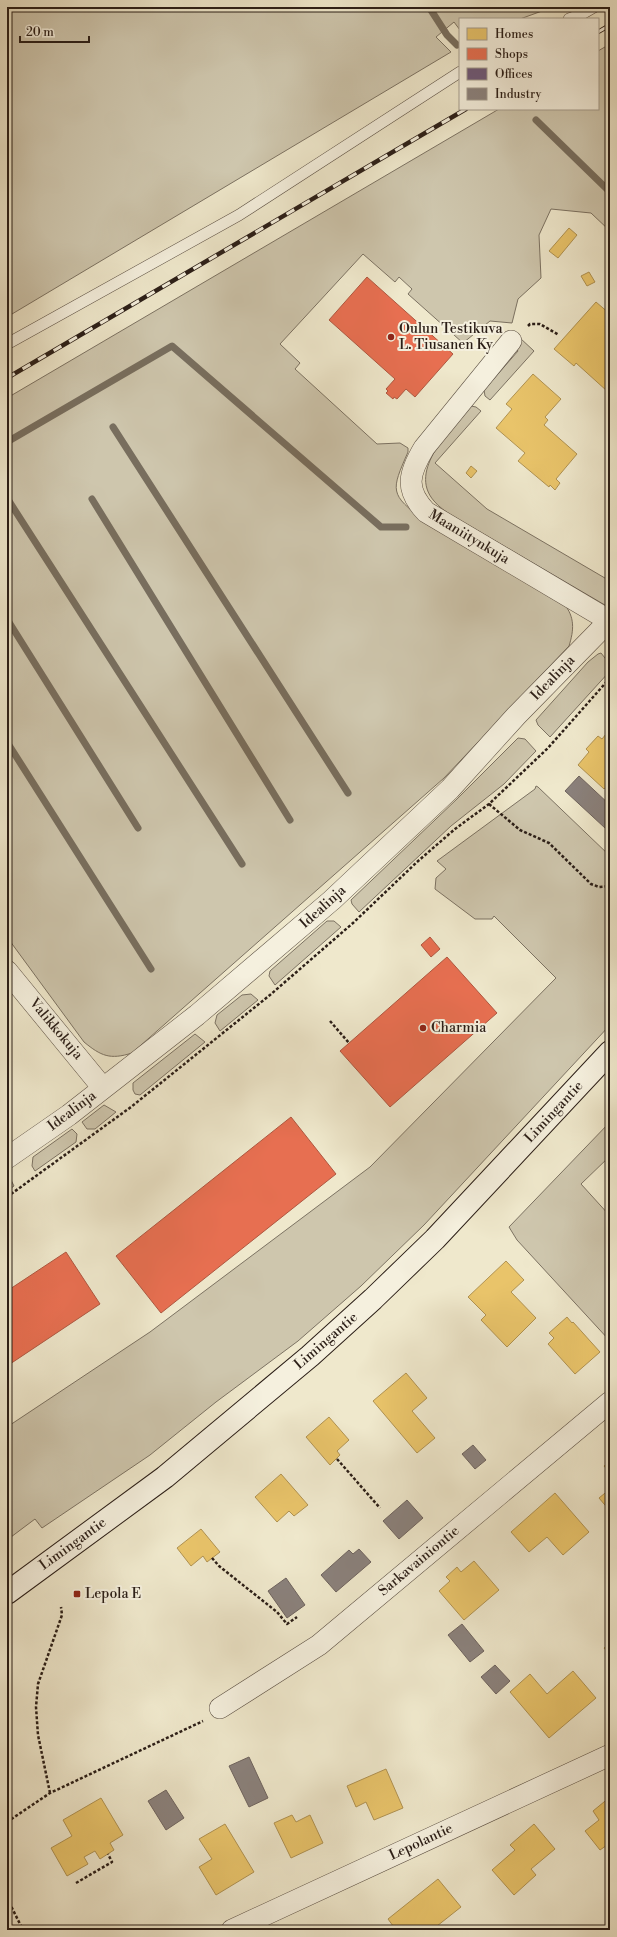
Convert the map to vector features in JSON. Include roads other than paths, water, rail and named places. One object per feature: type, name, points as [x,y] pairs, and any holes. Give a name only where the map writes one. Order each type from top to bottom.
[{"type":"main road","name":"Limingantie","points":[[7,1593],[165,1477],[333,1335],[435,1239],[610,1052]]},
{"type":"street","name":"Maaniitynkuja","points":[[511,341],[424,448],[415,463],[411,475],[410,485],[413,495],[426,512],[610,621]]},
{"type":"street","name":"Idealinja","points":[[7,1158],[70,1115],[197,1015],[332,900],[450,789],[516,716],[610,621]]},
{"type":"street","name":"Valikkokuja","points":[[7,971],[103,1088]]},
{"type":"street","name":"Sarkavainiontie","points":[[220,1708],[319,1645],[610,1402]]},
{"type":"street","name":"Lepolantie","points":[[232,1930],[610,1755]]},
{"type":"lane","points":[[572,18],[594,7]]},
{"type":"lane","points":[[7,344],[238,214],[459,73]]},
{"type":"waterway","points":[[429,7],[447,35],[457,45]]},
{"type":"waterway","points":[[536,120],[610,192]]},
{"type":"waterway","points":[[7,442],[172,346],[381,527],[406,527]]},
{"type":"waterway","points":[[113,427],[348,793]]},
{"type":"waterway","points":[[7,498],[242,864]]},
{"type":"waterway","points":[[92,499],[290,820]]},
{"type":"waterway","points":[[7,619],[138,828]]},
{"type":"waterway","points":[[7,742],[151,969]]},
{"type":"railway","points":[[599,31],[610,25]]},
{"type":"railway","points":[[7,378],[464,110]]},
{"type":"place","name":"Oulun Testikuva L. Tiusanen Ky","points":[[391,337]]},
{"type":"place","name":"Charmia","points":[[423,1028]]},
{"type":"place","name":"Lepola E","points":[[77,1594]]}]
